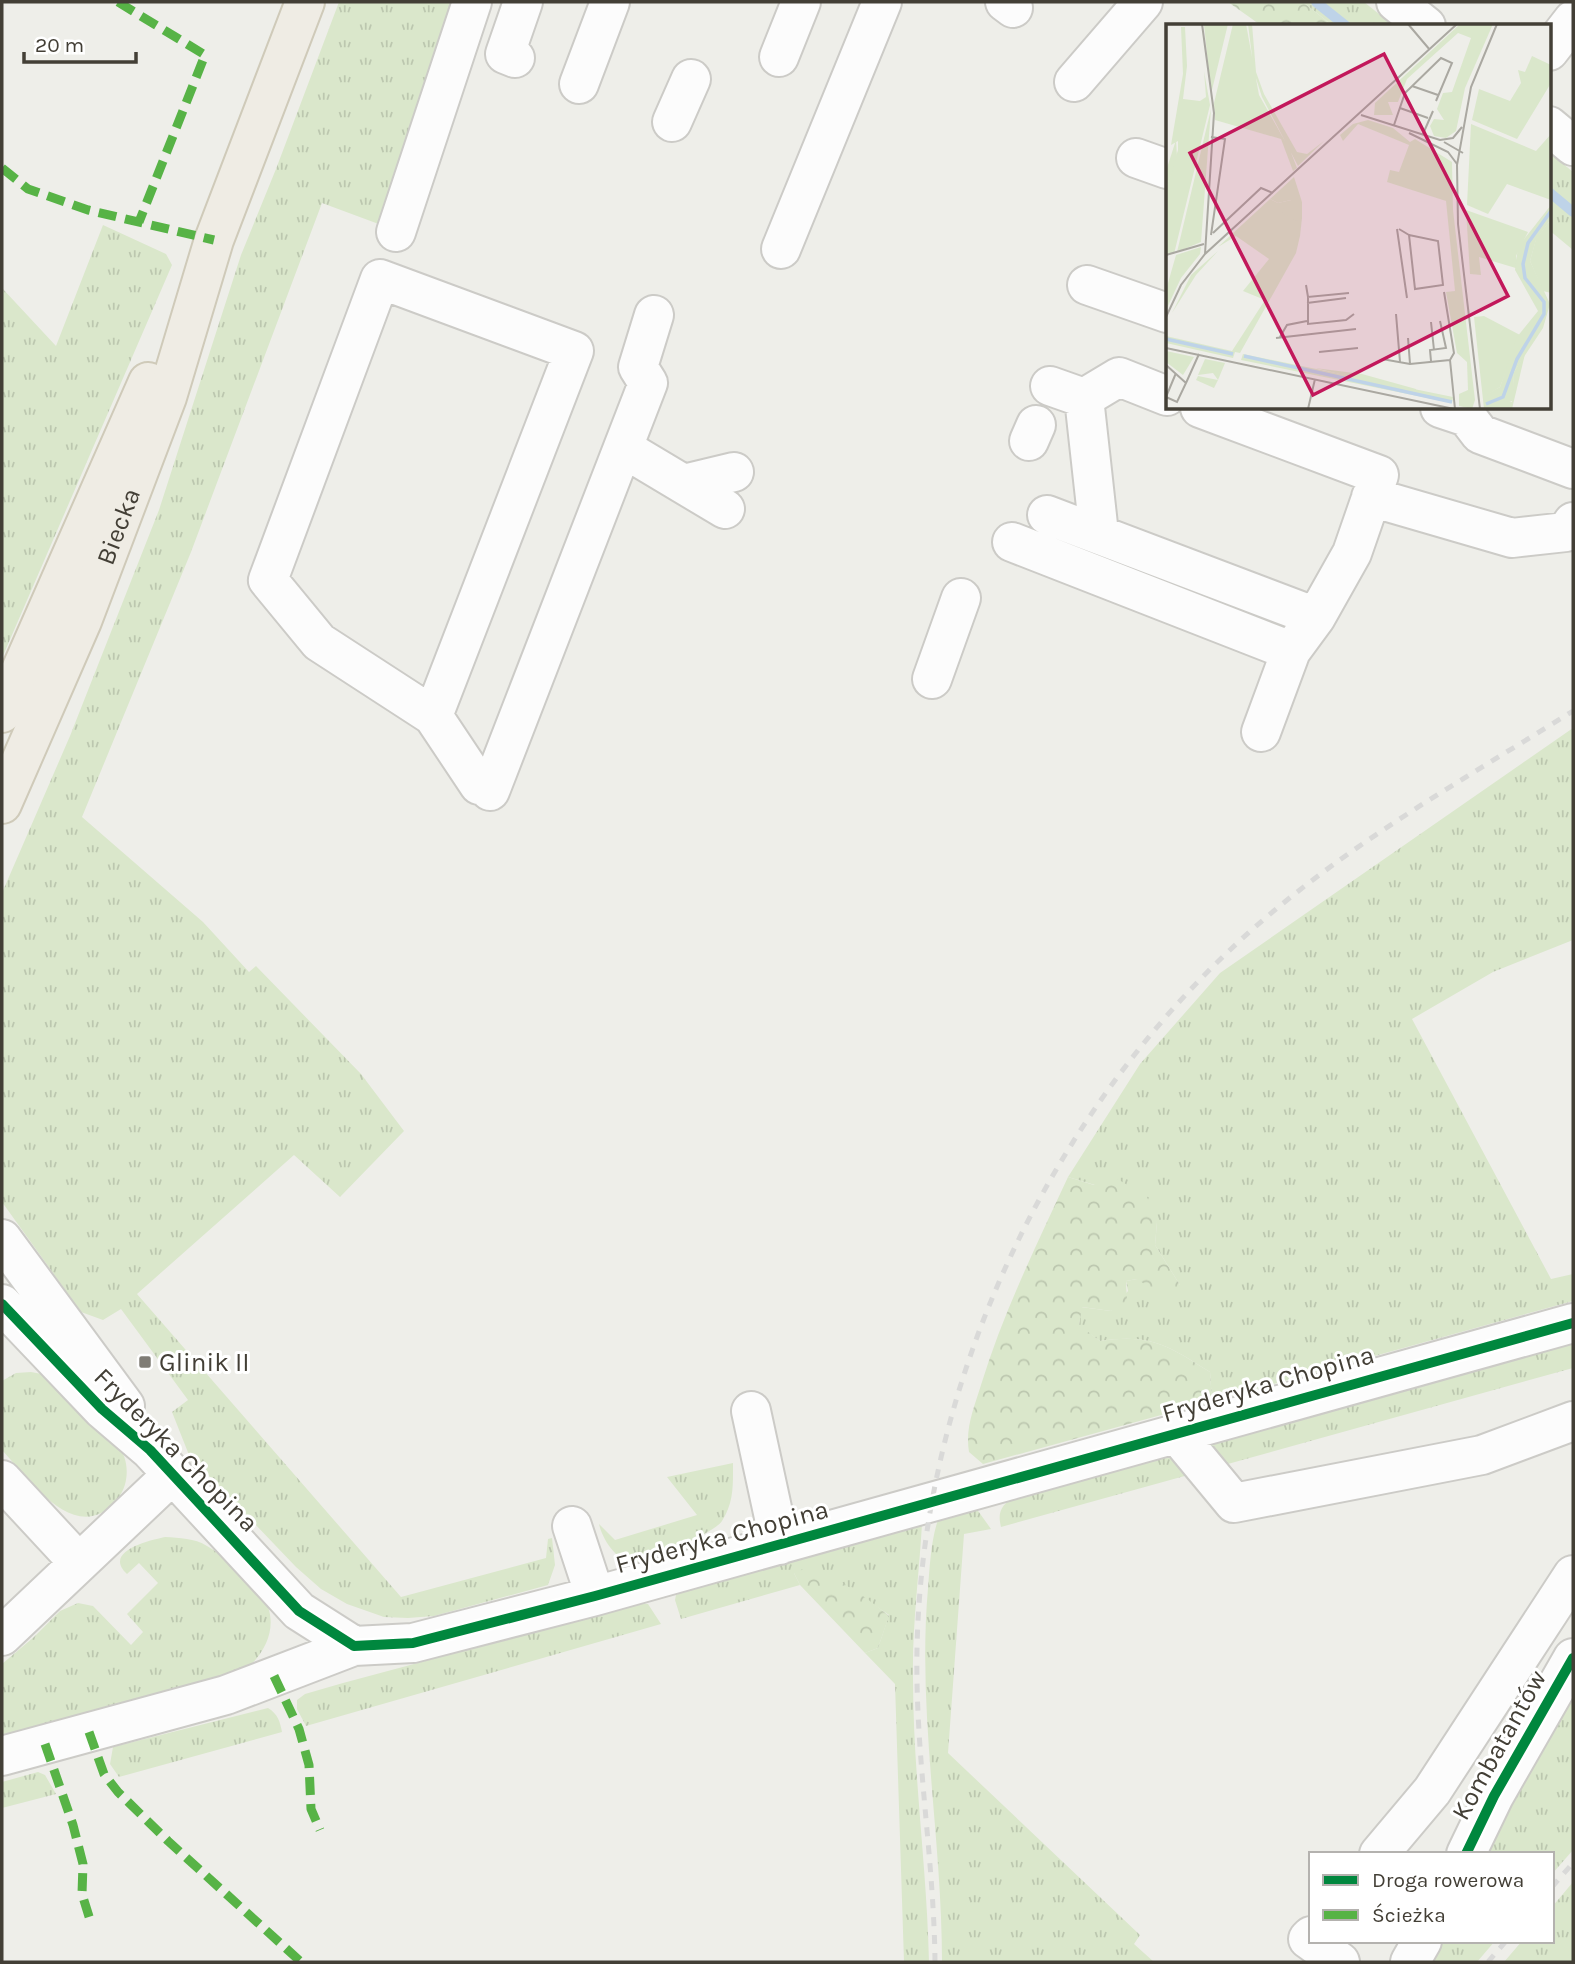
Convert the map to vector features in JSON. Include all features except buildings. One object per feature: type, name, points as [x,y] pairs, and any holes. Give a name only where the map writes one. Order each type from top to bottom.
[{"type":"main road","name":"Biecka","points":[[2,803],[82,621],[167,397],[214,240],[305,2]]},
{"type":"main road","name":"Biecka","points":[[2,713],[149,378],[214,240]]},
{"type":"street","points":[[396,232],[472,2]]},
{"type":"street","points":[[515,58],[505,54],[523,2]]},
{"type":"street","points":[[579,84],[610,2]]},
{"type":"street","points":[[779,57],[801,2]]},
{"type":"street","points":[[781,249],[882,2]]},
{"type":"street","points":[[1074,82],[1143,2]]},
{"type":"street","points":[[1396,2],[1424,24]]},
{"type":"street","points":[[1550,50],[1573,20]]},
{"type":"street","points":[[672,122],[691,79]]},
{"type":"street","points":[[1550,127],[1573,146]]},
{"type":"street","points":[[433,716],[573,351],[380,279],[268,580],[319,642],[433,716],[485,788],[648,383],[638,367],[654,315]]},
{"type":"street","points":[[1087,285],[1166,313]]},
{"type":"street","points":[[1098,534],[1067,392],[1119,377],[1166,396]]},
{"type":"street","points":[[1205,410],[1378,475],[1352,553],[1316,617],[1291,650],[1261,732]]},
{"type":"street","points":[[1446,410],[1467,417],[1480,433],[1573,469]]},
{"type":"street","points":[[623,448],[725,509]]},
{"type":"street","points":[[684,484],[734,472]]},
{"type":"street","points":[[1371,497],[1512,538],[1566,532],[1573,522]]},
{"type":"street","points":[[1047,515],[1316,617]]},
{"type":"street","points":[[1012,542],[1291,650]]},
{"type":"street","points":[[932,679],[961,598]]},
{"type":"street","name":"Fryderyka Chopina","points":[[2,1239],[118,1394],[162,1462]]},
{"type":"street","name":"Fryderyka Chopina","points":[[7,1319],[162,1462],[299,1611],[354,1646],[413,1643],[595,1596],[1573,1323]]},
{"type":"street","points":[[751,1411],[780,1545]]},
{"type":"street","points":[[1176,1433],[1234,1503],[1482,1455],[1573,1421]]},
{"type":"street","points":[[2,1636],[79,1563],[162,1462]]},
{"type":"street","points":[[2,1480],[79,1563]]},
{"type":"street","points":[[572,1526],[595,1596]]},
{"type":"street","points":[[1381,1852],[1432,1791],[1573,1575]]},
{"type":"street","points":[[2,1756],[226,1695],[354,1646]]},
{"type":"street","name":"Kombatantów","points":[[1467,1852],[1494,1796],[1573,1658]]},
{"type":"street","points":[[1314,1943],[1340,1962]]},
{"type":"street","points":[[1410,1962],[1421,1943]]},
{"type":"green space","points":[[339,2],[453,2],[384,226],[322,203],[191,552],[82,817],[203,922],[249,972],[256,966],[361,1074],[404,1131],[340,1197],[294,1155],[137,1294],[401,1597],[546,1558],[548,1539],[552,1538],[555,1565],[548,1585],[434,1616],[408,1618],[384,1617],[347,1604],[321,1589],[296,1567],[189,1455],[172,1412],[188,1400],[121,1309],[103,1320],[81,1312],[2,1202],[2,893],[70,736],[159,510],[241,255]]},
{"type":"green space","points":[[1228,2],[1303,2],[1330,24],[1259,24]]},
{"type":"green space","points":[[1303,2],[1364,2],[1392,24],[1330,24]]},
{"type":"green space","points":[[1550,153],[1573,172],[1573,250],[1550,231]]},
{"type":"green space","points":[[103,225],[166,254],[172,265],[2,658],[2,288],[56,346]]},
{"type":"green space","points":[[1573,728],[1573,940],[1493,972],[1412,1019],[1551,1279],[1573,1274],[1573,1301],[1212,1401],[1210,1372],[1183,1355],[1146,1340],[1100,1341],[1079,1326],[1081,1307],[1111,1311],[1128,1291],[1126,1281],[1137,1279],[1180,1285],[1155,1245],[1157,1222],[1095,1185],[1068,1177],[1140,1064],[1220,973]]},
{"type":"green space","points":[[1111,1175],[1147,1197],[1157,1222],[1155,1245],[1180,1285],[1175,1294],[1161,1295],[1137,1279],[1126,1281],[1127,1301],[1111,1311],[1082,1307],[1079,1325],[1100,1341],[1146,1340],[1183,1355],[1210,1372],[1212,1401],[983,1464],[969,1452],[969,1426],[999,1332],[1021,1280],[1068,1177],[1094,1185]]},
{"type":"green space","points":[[1573,1344],[1573,1368],[1001,1527],[1002,1509],[1015,1496]]},
{"type":"green space","points":[[16,1373],[47,1375],[100,1426],[124,1456],[127,1472],[124,1488],[119,1497],[103,1512],[87,1517],[71,1514],[56,1505],[26,1478],[2,1450],[2,1381]]},
{"type":"green space","points":[[733,1463],[729,1507],[722,1521],[707,1533],[666,1552],[634,1562],[616,1554],[603,1536],[599,1524],[615,1540],[697,1515],[667,1477]]},
{"type":"green space","points":[[976,1508],[991,1529],[964,1534],[948,1753],[1140,1935],[1134,1944],[1154,1962],[942,1962],[926,1682],[925,1635],[930,1560],[940,1514]]},
{"type":"green space","points":[[922,1524],[913,1679],[929,1962],[904,1962],[895,1684],[865,1653],[878,1648],[889,1615],[849,1588],[794,1573],[800,1585],[681,1619],[675,1600],[676,1595],[696,1587]]},
{"type":"green space","points":[[165,1537],[192,1540],[212,1549],[227,1560],[263,1599],[268,1607],[271,1626],[266,1644],[256,1659],[242,1672],[2,1739],[2,1664],[60,1611],[78,1603],[93,1606],[131,1645],[143,1632],[127,1614],[158,1583],[139,1563],[127,1574],[120,1559],[131,1548]]},
{"type":"green space","points":[[805,1568],[849,1587],[889,1616],[878,1648],[865,1653],[800,1585],[794,1573]]},
{"type":"green space","points":[[641,1603],[648,1604],[661,1624],[306,1726],[297,1709],[297,1700],[305,1694]]},
{"type":"green space","points":[[1573,1694],[1573,1850],[1554,1872],[1554,1852],[1484,1852]]},
{"type":"green space","points":[[268,1708],[278,1718],[282,1732],[119,1777],[110,1764],[113,1747]]},
{"type":"green space","points":[[38,1772],[45,1775],[56,1794],[2,1808],[2,1782]]},
{"type":"green space","points":[[1573,1882],[1573,1962],[1504,1962],[1520,1943],[1554,1943],[1554,1905]]},
{"type":"green space","points":[[1435,1943],[1493,1943],[1477,1962],[1424,1962]]},
{"type":"waterway","points":[[1316,2],[1344,24]]},
{"type":"waterway","points":[[1550,193],[1573,212]]},
{"type":"railway","points":[[935,1962],[917,1689],[917,1650],[925,1544],[945,1440],[977,1337],[1019,1238],[1071,1145],[1133,1057],[1203,977],[1281,905],[1351,852],[1573,711]]},
{"type":"railway","points":[[1554,1885],[1573,1863]]},
{"type":"railway","points":[[1488,1962],[1504,1943]]},
{"type":"marked path","points":[[118,2],[205,55],[139,222]]},
{"type":"marked path","points":[[2,168],[28,189],[88,210],[214,240]]},
{"type":"marked path","points":[[274,1676],[299,1729],[309,1765],[311,1809],[320,1830]]},
{"type":"marked path","points":[[89,1732],[104,1774],[118,1792],[301,1962]]},
{"type":"marked path","points":[[45,1744],[73,1825],[83,1864],[82,1894],[91,1923]]},
{"type":"cycle path","points":[[2,1304],[102,1409],[150,1450],[299,1611],[354,1646],[413,1643],[595,1596],[1573,1323]]},
{"type":"cycle path","points":[[1467,1852],[1494,1796],[1573,1658]]},
{"type":"place","name":"Glinik II","points":[[145,1362]]}]
